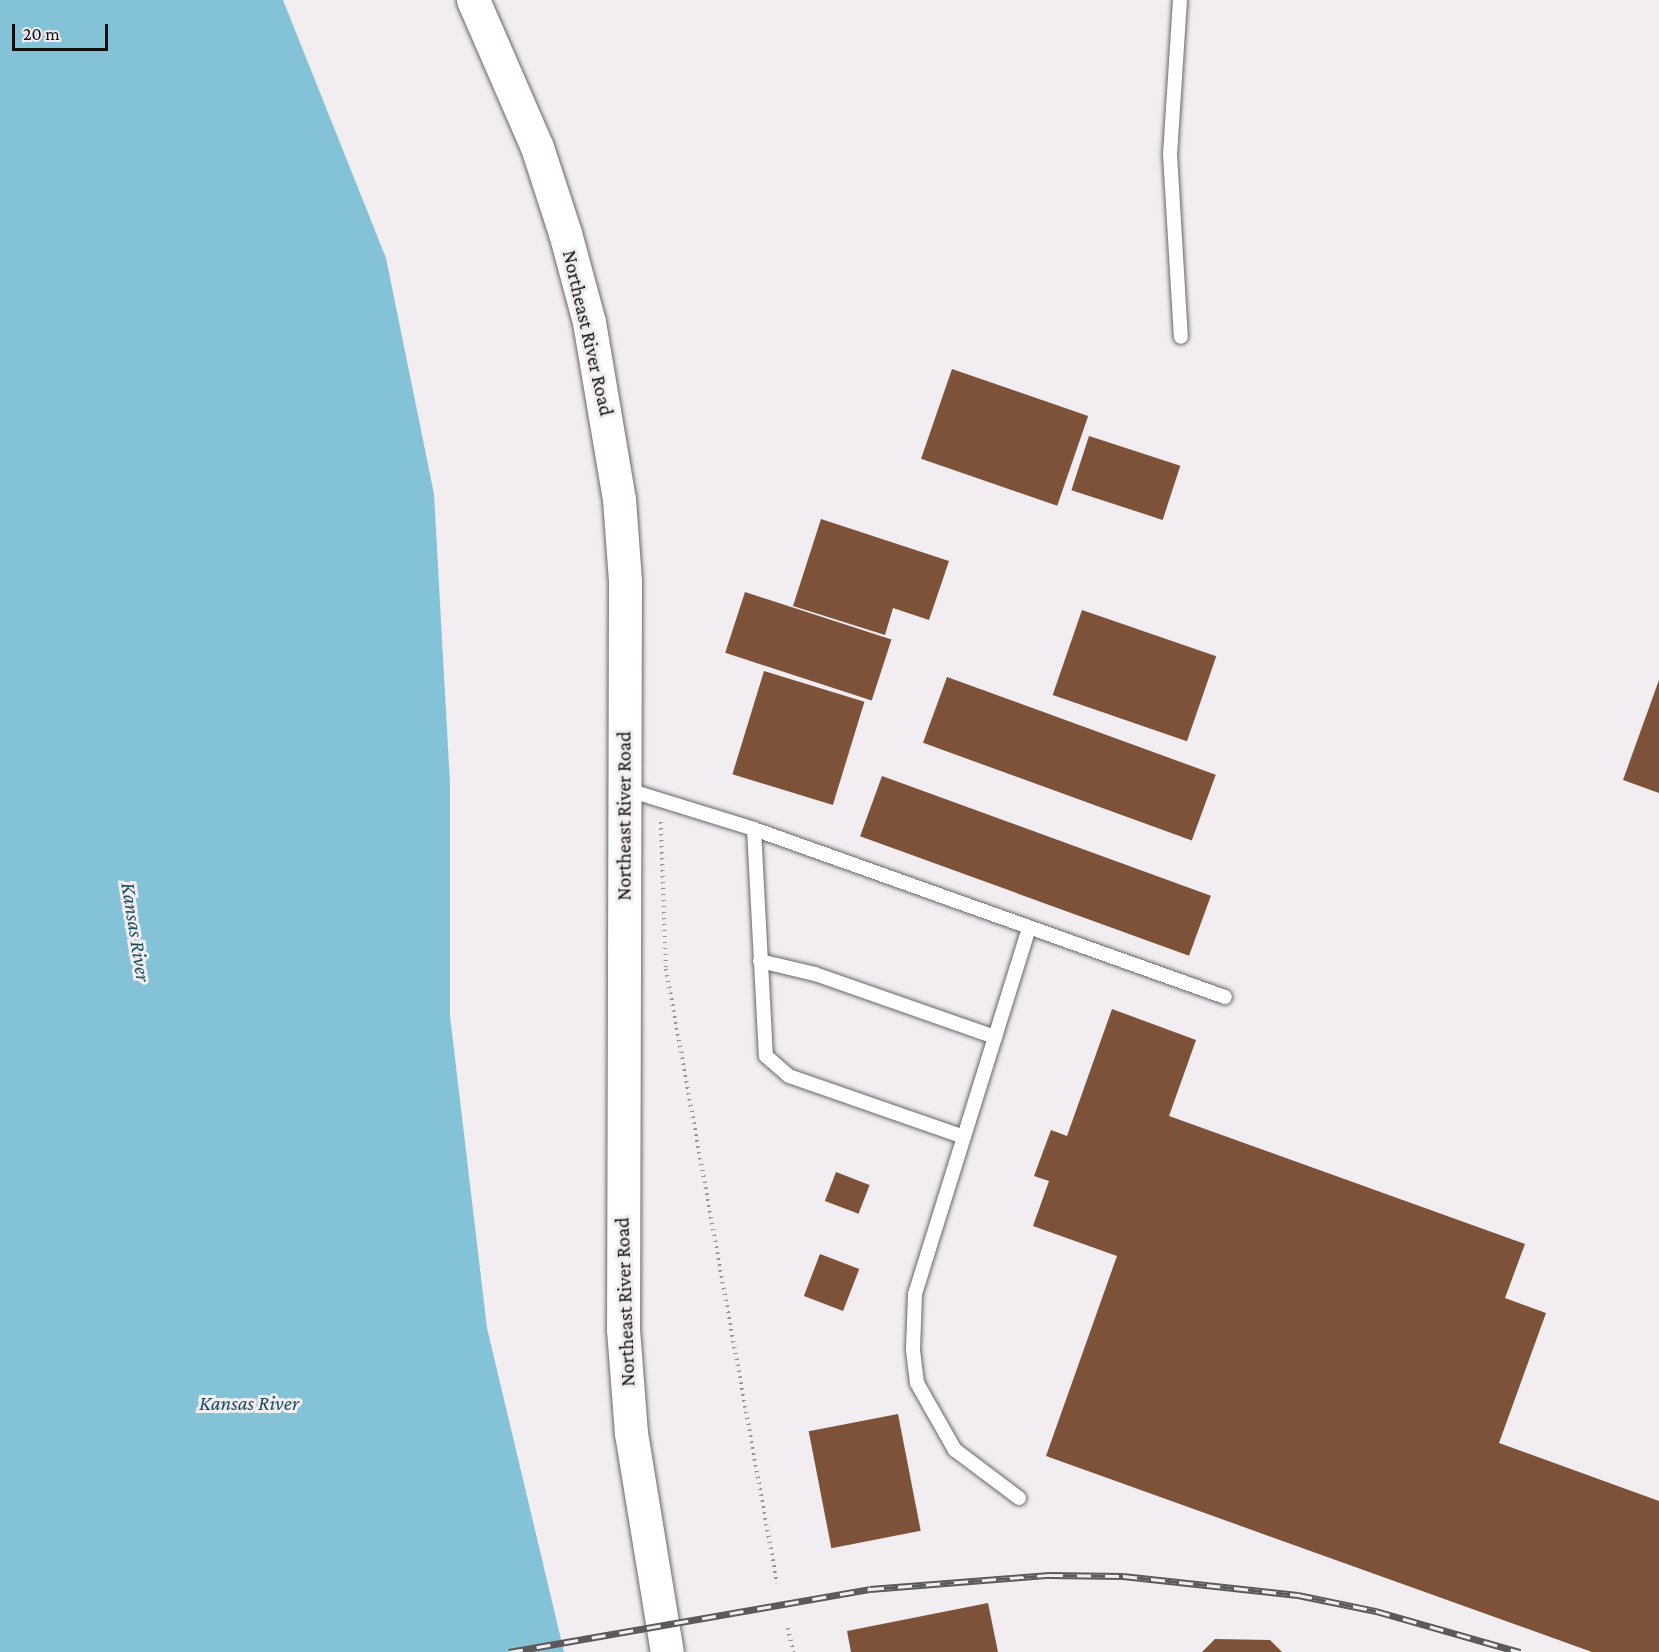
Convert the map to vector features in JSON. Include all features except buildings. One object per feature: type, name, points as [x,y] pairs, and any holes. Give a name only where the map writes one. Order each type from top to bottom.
[{"type":"street","name":"Northeast River Road","points":[[473,0],[537,147],[558,212],[589,321],[609,423],[625,581],[623,1329],[631,1433],[667,1652]]},
{"type":"lane","points":[[1180,0],[1170,154],[1180,337]]},
{"type":"lane","points":[[625,789],[754,829],[1225,997]]},
{"type":"lane","points":[[754,829],[763,1039],[766,1056],[775,1068],[964,1137]]},
{"type":"lane","points":[[1019,1498],[955,1450],[917,1383],[912,1349],[915,1294],[1029,927]]},
{"type":"lane","points":[[760,962],[806,971],[995,1037]]},
{"type":"path","points":[[661,800],[666,969],[777,1582]]},
{"type":"path","points":[[788,1628],[793,1652]]},
{"type":"water","name":"Kansas River","points":[[0,0],[283,0],[386,258],[434,494],[450,784],[450,1016],[487,1328],[564,1652],[0,1652]]},
{"type":"railway","points":[[509,1652],[870,1589],[1049,1575],[1123,1576],[1298,1595],[1376,1611],[1520,1652]]}]
